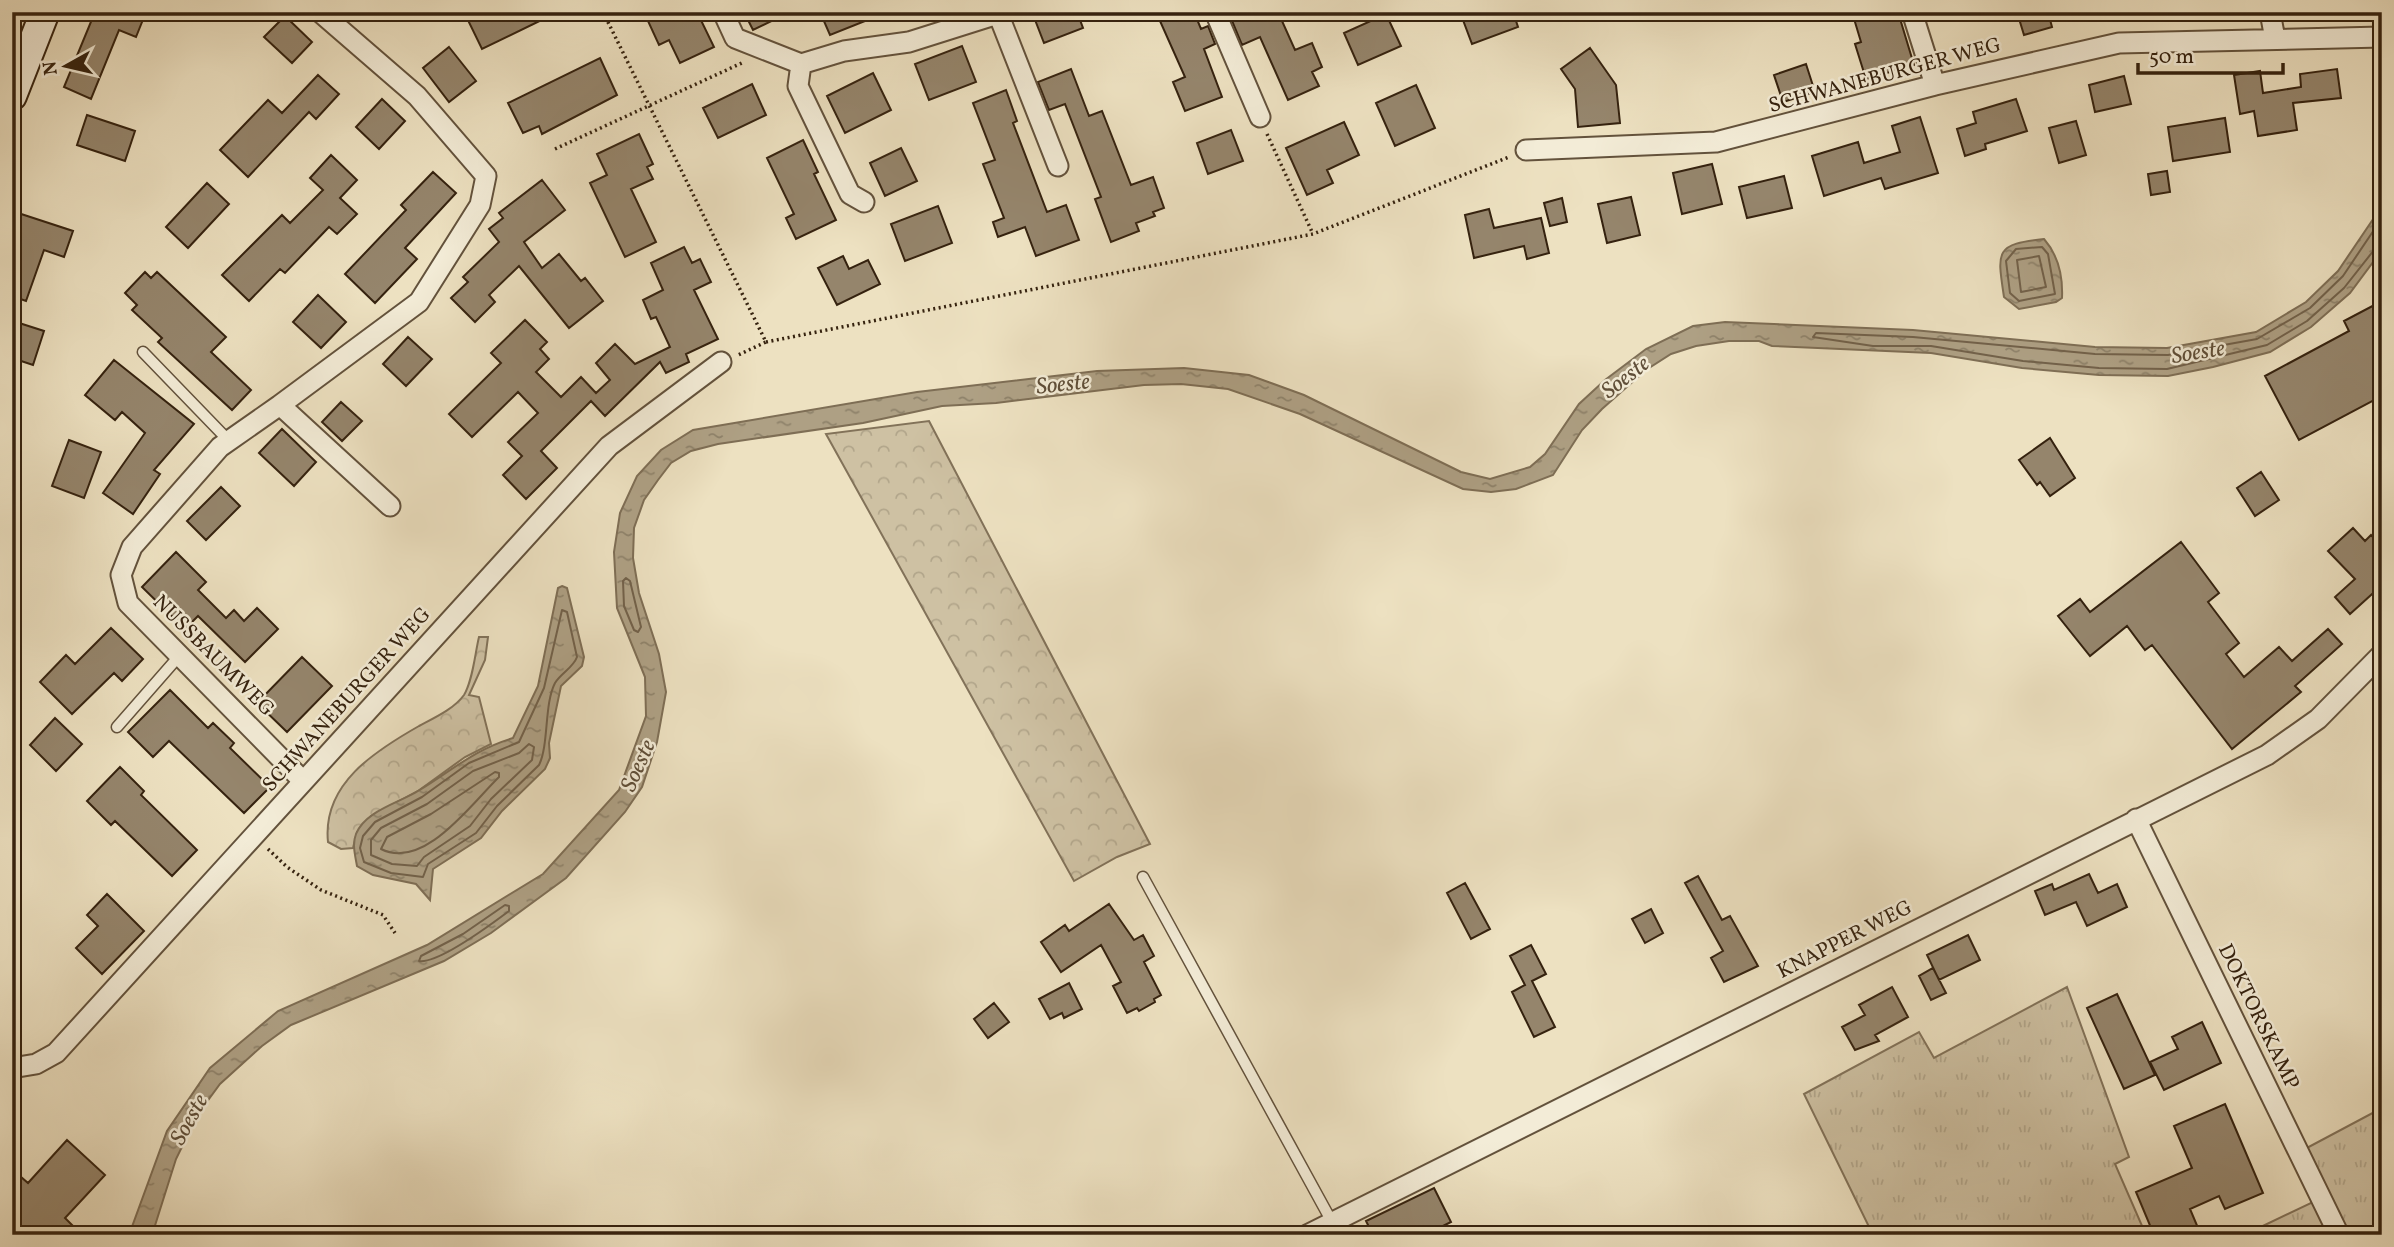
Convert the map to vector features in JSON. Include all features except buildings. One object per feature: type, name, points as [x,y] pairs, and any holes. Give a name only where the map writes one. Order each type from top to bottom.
[{"type":"street","points":[[12,96],[45,12]]},
{"type":"street","name":"NUSSBAUMWEG","points":[[303,781],[128,603],[121,575],[132,547],[229,441],[419,302],[480,205],[486,176],[417,96],[320,12]]},
{"type":"street","points":[[723,12],[735,38],[801,64],[844,51],[909,42],[1002,14],[1058,166]]},
{"type":"street","points":[[1215,12],[1259,117]]},
{"type":"street","points":[[1912,12],[1936,85]]},
{"type":"street","points":[[2270,12],[2276,39]]},
{"type":"street","name":"SCHWANEBURGER WEG","points":[[1526,150],[1716,142],[2063,53],[2119,43],[2382,37]]},
{"type":"street","points":[[801,64],[798,86],[850,194],[864,202]]},
{"type":"street","name":"SCHWANEBURGER WEG","points":[[12,1068],[36,1064],[56,1053],[609,446],[721,362]]},
{"type":"street","points":[[280,405],[390,506]]},
{"type":"street","name":"KNAPPER WEG","points":[[1307,1235],[2267,755],[2293,739],[2382,654]]},
{"type":"street","name":"DOKTORSKAMP","points":[[2136,819],[2339,1235]]},
{"type":"lane","points":[[143,352],[229,441]]},
{"type":"lane","points":[[117,727],[180,655]]},
{"type":"lane","points":[[1143,877],[1332,1222]]},
{"type":"path","points":[[603,12],[766,342]]},
{"type":"path","points":[[555,149],[768,51]]},
{"type":"path","points":[[1259,117],[1313,234]]},
{"type":"path","points":[[721,362],[766,342],[1313,234],[1526,150]]},
{"type":"path","points":[[254,835],[287,867],[321,890],[383,915],[395,933]]},
{"type":"green space","points":[[929,421],[1150,844],[1117,857],[1074,881],[826,434]]},
{"type":"green space","points":[[479,637],[488,637],[485,660],[469,695],[479,697],[491,744],[465,757],[418,791],[371,816],[357,832],[353,848],[341,849],[328,842],[328,821],[333,803],[355,772],[369,758],[443,713],[464,695],[472,674]]},
{"type":"green space","points":[[2067,987],[2129,1157],[2115,1164],[2146,1235],[1873,1235],[1804,1094],[1919,1032],[1934,1058]]},
{"type":"green space","points":[[2382,1108],[2382,1235],[2345,1235],[2303,1150]]},
{"type":"green space","points":[[2315,1201],[2330,1235],[2244,1235]]},
{"type":"water","name":"Soeste","points":[[2382,206],[2382,250],[2350,293],[2311,327],[2270,352],[2168,376],[2099,375],[2022,368],[1931,353],[1772,346],[1759,341],[1729,341],[1696,346],[1671,354],[1646,370],[1582,430],[1553,475],[1516,489],[1491,492],[1463,489],[1300,414],[1228,389],[1181,384],[1144,385],[996,403],[942,406],[863,423],[718,444],[691,451],[671,463],[658,480],[644,500],[634,528],[633,558],[639,593],[659,654],[666,692],[657,742],[642,787],[625,812],[566,878],[491,933],[444,961],[291,1025],[262,1046],[220,1084],[198,1114],[176,1159],[152,1235],[129,1235],[167,1131],[210,1068],[278,1011],[427,945],[543,874],[619,790],[646,716],[645,677],[617,608],[614,552],[620,513],[637,476],[661,450],[693,430],[917,392],[1097,371],[1184,368],[1249,375],[1304,395],[1461,472],[1490,479],[1530,467],[1545,454],[1579,404],[1605,380],[1646,349],[1693,326],[1725,322],[1913,330],[2095,347],[2167,348],[2256,332],[2306,302],[2338,271]]},
{"type":"water","points":[[2044,239],[2059,266],[2062,298],[2056,302],[2019,309],[2004,297],[2000,269],[2003,253],[2016,244]]},
{"type":"water","points":[[558,588],[567,588],[584,657],[582,666],[561,686],[549,743],[550,758],[545,769],[502,811],[481,838],[433,869],[430,900],[416,884],[373,875],[357,866],[355,838],[360,826],[367,819],[475,755],[513,738],[538,686]]}]
